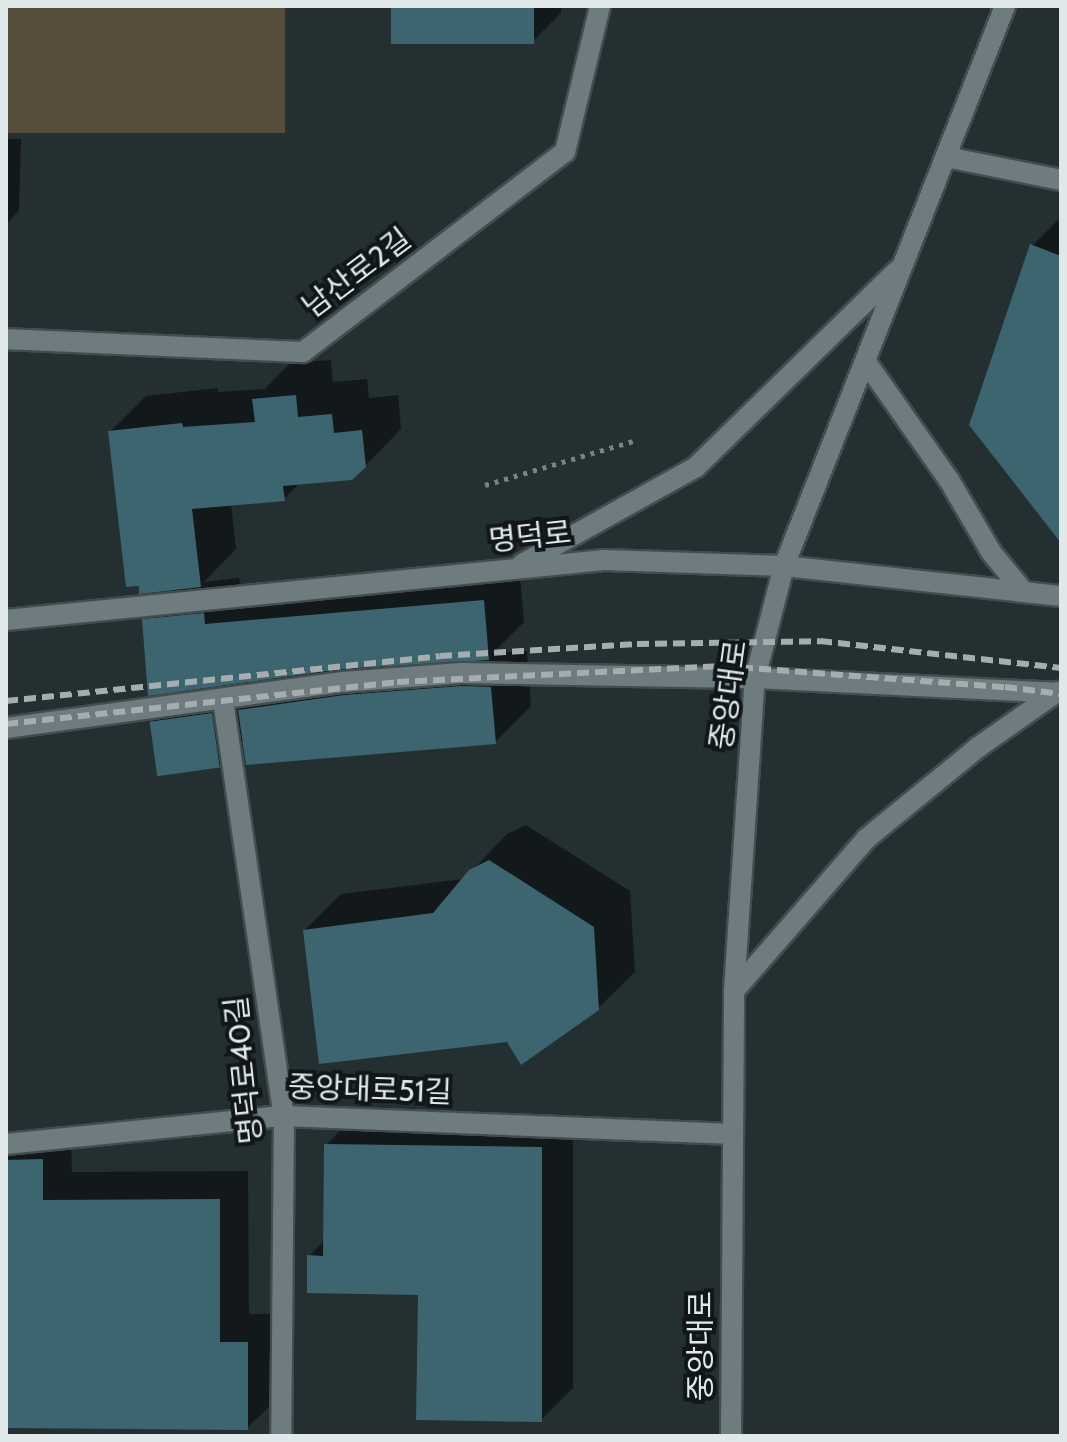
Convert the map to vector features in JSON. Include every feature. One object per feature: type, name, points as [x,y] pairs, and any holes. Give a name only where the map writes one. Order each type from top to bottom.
[{"type":"main road","name":"남산로2길","points":[[6,339],[303,352],[565,152],[600,6]]},
{"type":"main road","name":"중앙대로","points":[[731,1436],[734,991],[755,678],[784,566],[1005,6]]},
{"type":"main road","points":[[946,157],[1061,180]]},
{"type":"main road","points":[[512,569],[696,467],[902,265]]},
{"type":"main road","points":[[866,362],[949,480],[991,552],[1023,591]]},
{"type":"main road","name":"명덕로","points":[[6,620],[604,560],[784,566],[1061,596]]},
{"type":"main road","points":[[6,728],[343,682],[461,673],[755,678],[1059,692]]},
{"type":"main road","points":[[734,991],[866,839],[977,748],[1059,692]]},
{"type":"main road","name":"명덕로40길","points":[[223,700],[284,1116],[281,1436]]},
{"type":"main road","name":"중앙대로51길","points":[[6,1144],[284,1116],[733,1134]]},
{"type":"path","points":[[485,485],[634,441]]},
{"type":"shaded area","points":[[6,6],[285,6],[285,133],[6,133]]},
{"type":"building","points":[[391,6],[534,6],[534,44],[391,44]]},
{"type":"building","points":[[1030,244],[1061,256],[1061,543],[969,425]]},
{"type":"building","points":[[296,395],[298,417],[332,414],[334,433],[362,430],[366,467],[352,480],[283,486],[285,501],[192,509],[201,587],[139,594],[139,586],[126,587],[108,431],[182,423],[183,427],[255,422],[252,399]]},
{"type":"building","points":[[484,600],[489,660],[342,669],[148,696],[142,619],[204,613],[205,624]]},
{"type":"building","points":[[461,686],[491,687],[496,744],[246,765],[238,710],[344,695]]},
{"type":"building","points":[[212,713],[220,767],[157,776],[150,722]]},
{"type":"building","points":[[489,860],[594,927],[599,1010],[521,1065],[507,1042],[319,1064],[303,930],[433,913],[469,870]]},
{"type":"building","points":[[324,1144],[542,1147],[542,1422],[416,1420],[418,1295],[307,1293],[307,1255],[323,1256]]},
{"type":"building","points":[[43,1159],[43,1200],[220,1199],[220,1342],[248,1342],[248,1430],[6,1428],[6,1160]]},
{"type":"railway","points":[[6,701],[440,656],[637,644],[820,641],[1061,668]]},
{"type":"railway","points":[[6,724],[397,682],[723,666],[1061,694]]}]
